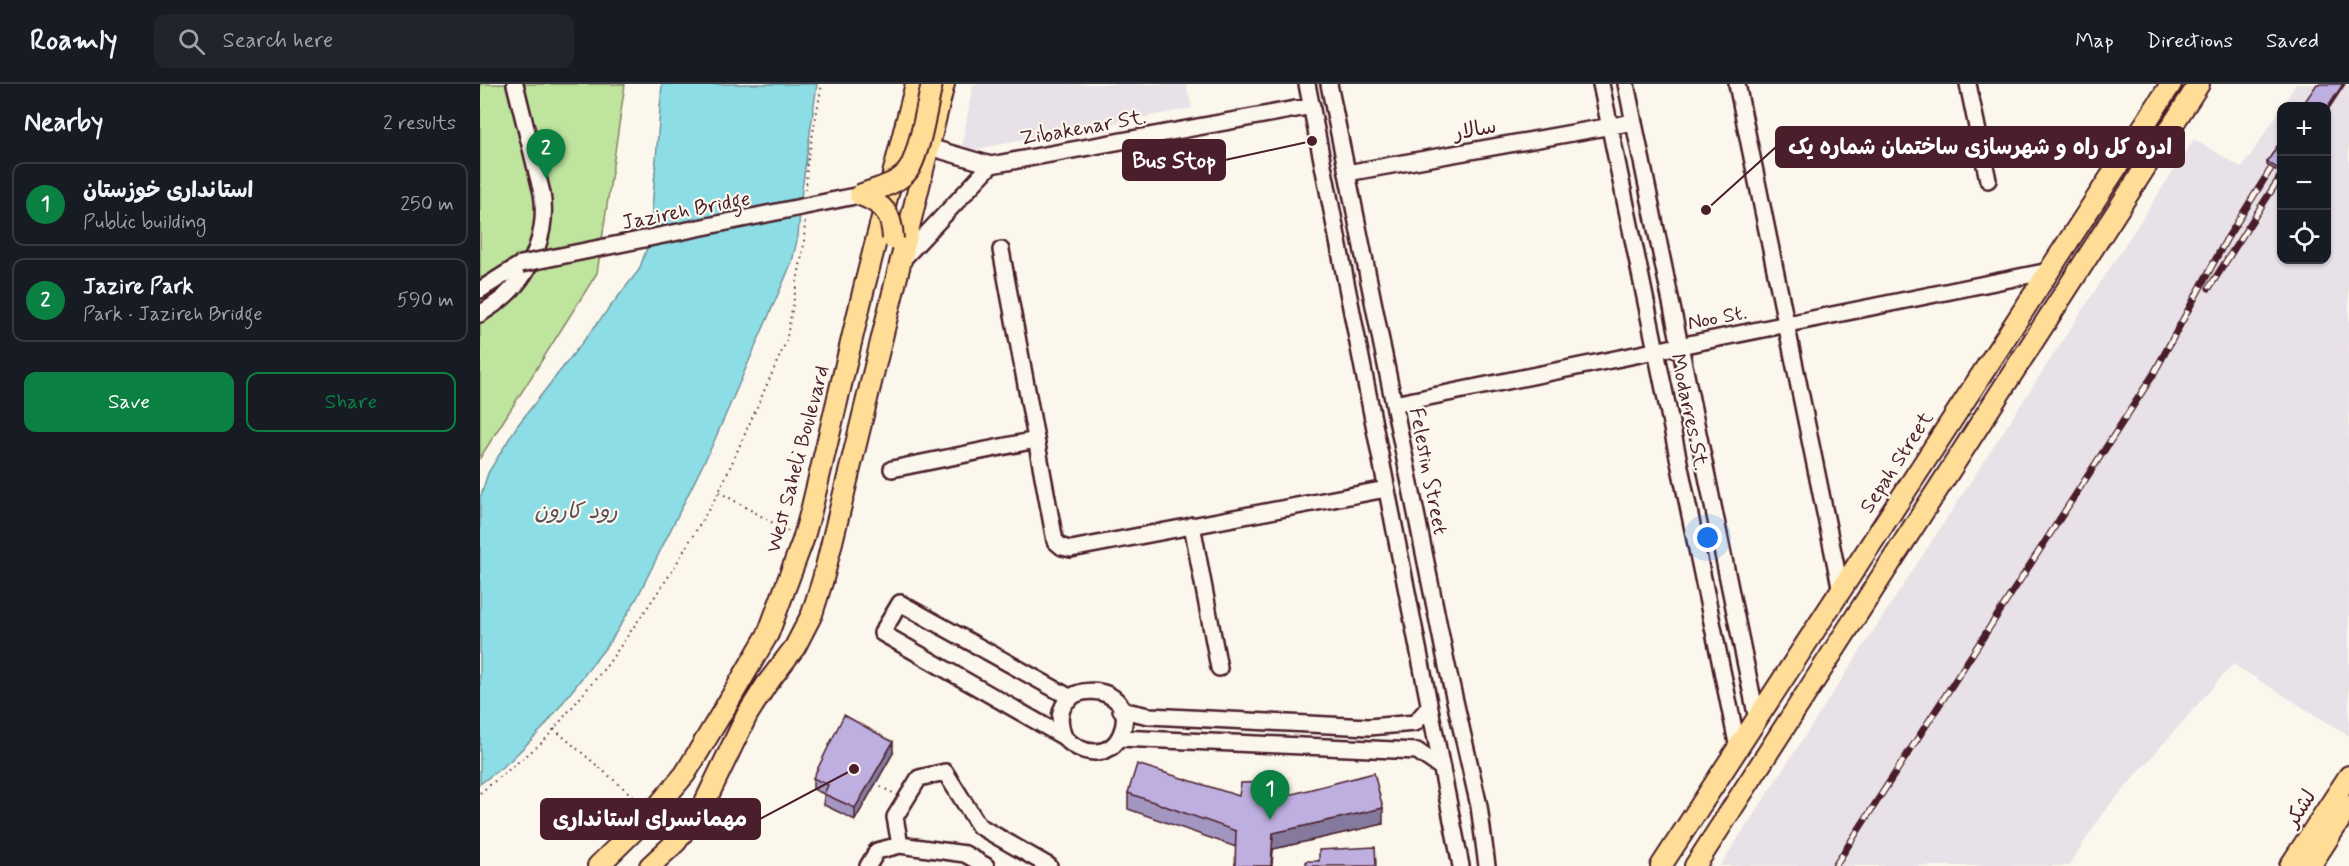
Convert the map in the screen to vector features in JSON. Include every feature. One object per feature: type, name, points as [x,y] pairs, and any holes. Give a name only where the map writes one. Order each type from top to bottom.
[{"type":"main road","name":"West Saheli Boulevard","points":[[598,866],[652,813],[685,774],[768,634],[803,540],[811,511],[916,84]]},
{"type":"main road","points":[[860,195],[896,181],[907,173],[914,161],[932,84]]},
{"type":"main road","points":[[650,866],[676,842],[705,802],[747,715],[795,647],[812,614],[824,579],[944,84]]},
{"type":"main road","name":"Sepah Street","points":[[1661,866],[2049,271],[2158,93],[2171,84]]},
{"type":"main road","points":[[1695,866],[2199,84]]},
{"type":"main road","points":[[811,511],[849,426],[893,239],[892,224],[886,210],[874,200],[860,195]]},
{"type":"main road","name":"لشکر","points":[[2290,866],[2349,776]]},
{"type":"main road","name":"لشکر","points":[[2310,866],[2349,806]]},
{"type":"street","points":[[480,314],[506,296],[519,281],[535,253],[543,229],[542,194],[515,84]]},
{"type":"street","points":[[1307,84],[1461,866]]},
{"type":"street","name":"Felestin Street","points":[[1329,84],[1433,596],[1479,806],[1487,866]]},
{"type":"street","name":"Modarres St.","points":[[1601,84],[1737,748]]},
{"type":"street","name":"Modarres St.","points":[[1626,84],[1756,719]]},
{"type":"street","points":[[1737,84],[1841,591]]},
{"type":"street","points":[[1968,84],[1988,180]]},
{"type":"street","name":"Zibakenar St.","points":[[991,165],[1312,106]]},
{"type":"street","name":"سالار","points":[[1347,173],[1634,122]]},
{"type":"street","points":[[902,260],[991,165],[929,147]]},
{"type":"street","name":"Jazireh Bridge","points":[[480,290],[521,264],[860,195]]},
{"type":"street","points":[[1001,250],[1055,541],[1062,547],[1071,549],[1386,489]]},
{"type":"street","name":"Noo St.","points":[[1394,404],[2049,271]]},
{"type":"street","points":[[892,468],[1036,440]]},
{"type":"street","points":[[1192,525],[1220,668]]},
{"type":"street","points":[[1408,600],[1433,596]]},
{"type":"street","points":[[1064,737],[1060,716],[1064,706],[1071,698],[1089,690],[1099,690],[1116,701],[1121,710],[1123,729],[1119,738],[1112,746],[1102,751],[1091,753],[1081,751],[1072,746],[1064,737],[882,633],[900,603],[1071,698]]},
{"type":"street","points":[[1121,710],[1149,716],[1374,726],[1415,723],[1429,707]]},
{"type":"street","points":[[1374,726],[1376,749]]},
{"type":"street","points":[[1119,738],[1418,751],[1442,768]]},
{"type":"street","points":[[900,845],[895,817],[906,799],[919,778],[945,772],[979,826],[1048,866]]},
{"type":"street","points":[[868,866],[877,851],[900,845],[965,854],[986,866]]},
{"type":"path","points":[[806,199],[807,165],[822,84]]},
{"type":"path","points":[[480,793],[544,741],[608,664],[669,576],[719,492],[786,342],[804,244],[805,210]]},
{"type":"path","points":[[719,492],[803,540]]},
{"type":"path","points":[[554,729],[652,813]]},
{"type":"path","points":[[875,784],[906,799]]},
{"type":"shaded area","points":[[973,84],[1186,84],[1192,108],[961,152]]},
{"type":"shaded area","points":[[2296,84],[2349,84],[2349,736],[2233,664],[2102,814],[2069,866],[1720,866],[2194,139],[2242,168],[2277,115],[2277,264],[2331,264],[2331,102],[2285,102]]},
{"type":"green space","points":[[480,84],[625,84],[597,273],[480,458]]},
{"type":"water","name":"رود کارون","points":[[662,84],[817,84],[802,189],[798,236],[792,262],[712,446],[637,598],[612,639],[544,727],[510,761],[480,784],[480,498],[488,473],[517,426],[639,270],[648,245],[651,222]]},
{"type":"building","points":[[2317,84],[2343,84],[2331,102],[2305,102]]},
{"type":"building","points":[[2277,147],[2277,168],[2267,162]]},
{"type":"building","points":[[844,715],[893,742],[855,808],[824,794],[828,785],[813,778]]},
{"type":"building","points":[[1137,764],[1239,796],[1241,783],[1274,782],[1273,799],[1374,773],[1383,808],[1273,833],[1271,866],[1235,866],[1236,831],[1128,793]]},
{"type":"building","points":[[1375,847],[1376,866],[1306,866],[1306,861],[1319,861],[1319,850]]},
{"type":"railway","points":[[1835,866],[2153,375],[2226,240],[2279,156]]},
{"type":"railway","points":[[2209,288],[2277,182]]},
{"type":"place","name":"Bus Stop","points":[[1312,141]]},
{"type":"place","name":"Jazire Park","points":[[546,179]]},
{"type":"place","name":"ادره کل راه و شهرسازی ساختمان شماره یک","points":[[1706,210]]},
{"type":"place","name":"مهمانسرای استانداری","points":[[854,769]]},
{"type":"place","name":"استانداری خوزستان","points":[[1270,820]]}]
